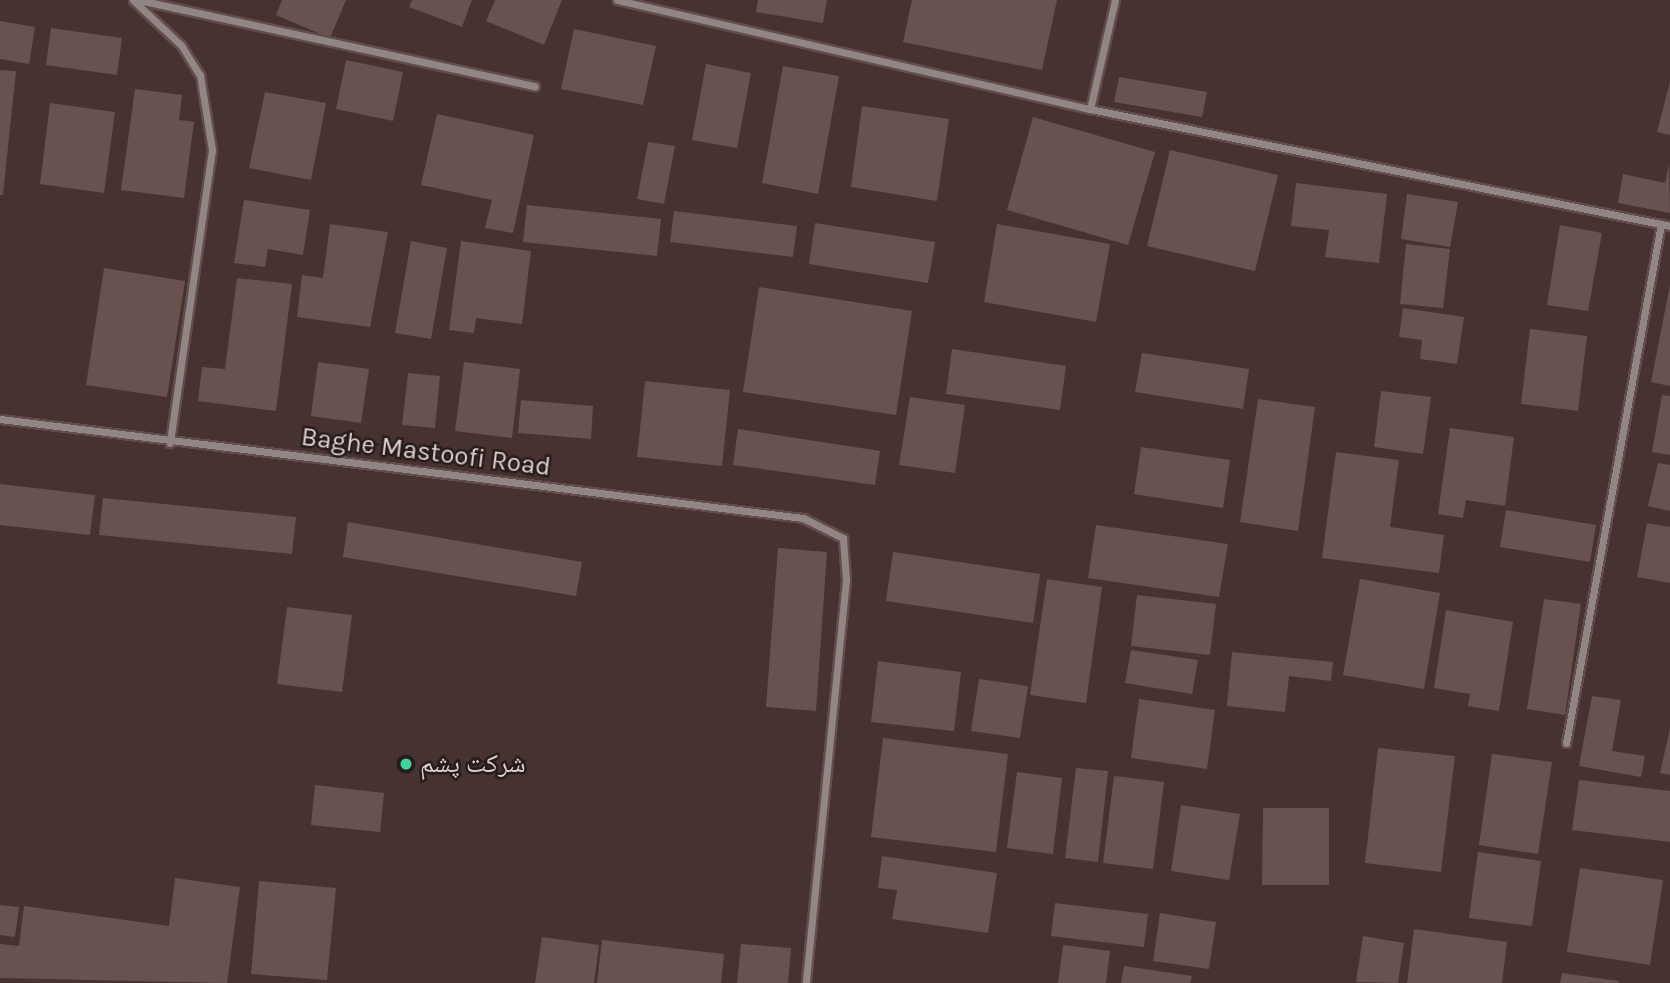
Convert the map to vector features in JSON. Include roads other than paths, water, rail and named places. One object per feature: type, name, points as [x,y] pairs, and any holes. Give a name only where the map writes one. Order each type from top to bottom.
[{"type":"street","points":[[132,0],[181,45],[200,75],[212,150],[170,443]]},
{"type":"street","points":[[139,0],[535,86]]},
{"type":"street","points":[[617,0],[1090,109],[1666,225],[1566,743]]},
{"type":"street","points":[[1090,109],[1115,0]]},
{"type":"street","name":"Baghe Mastoofi Road","points":[[0,419],[170,443],[803,518],[844,538],[846,580],[806,983]]},
{"type":"place","name":"شرکت پشم","points":[[406,764]]}]
